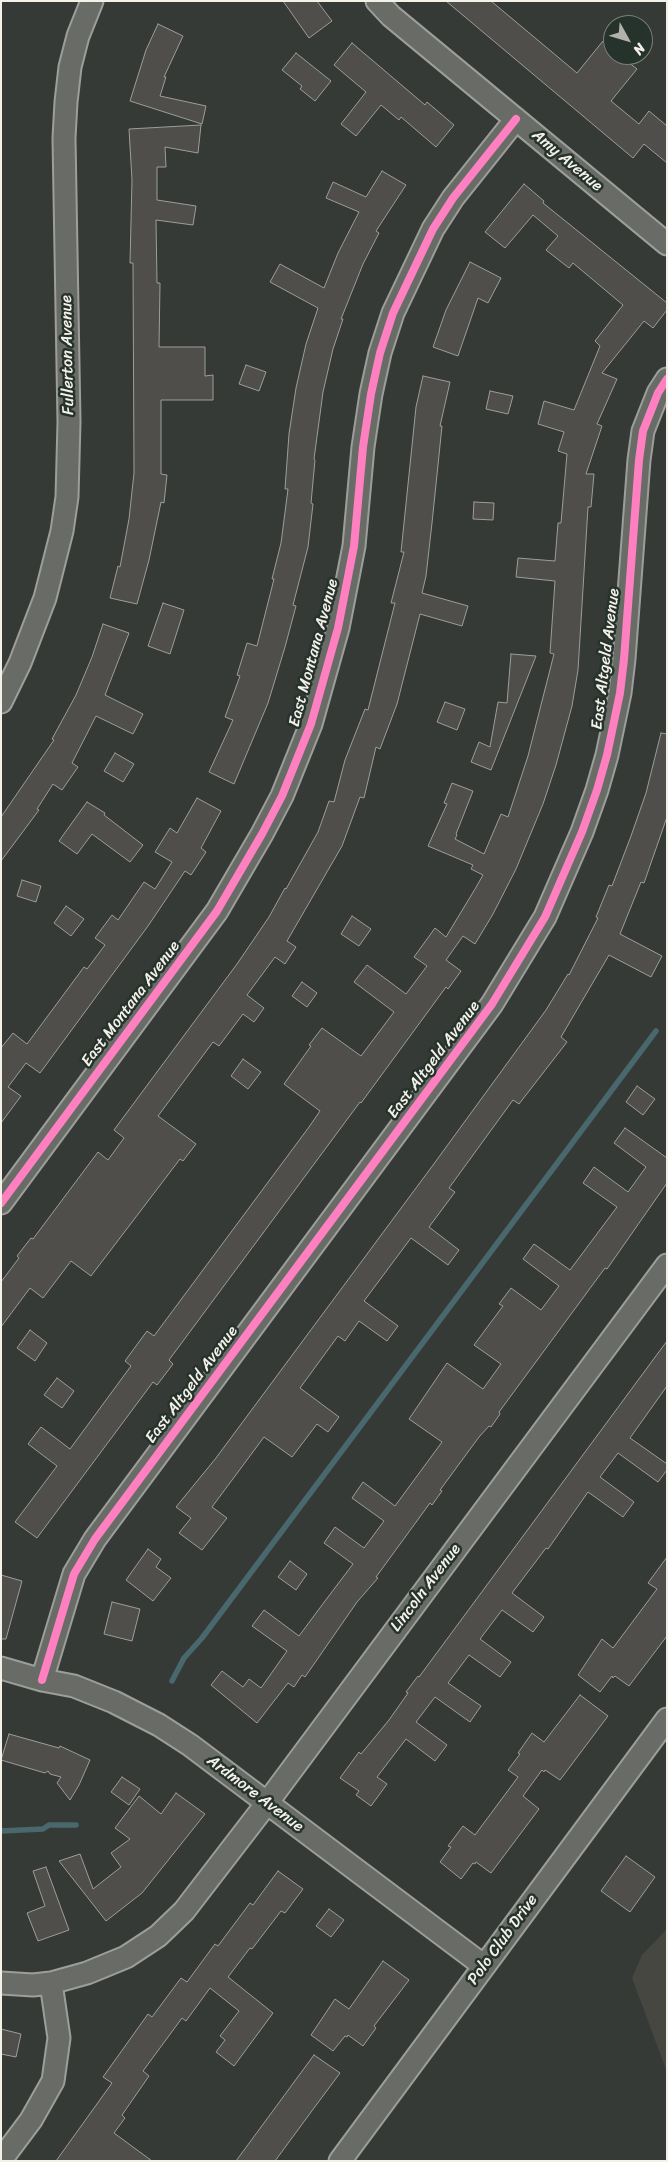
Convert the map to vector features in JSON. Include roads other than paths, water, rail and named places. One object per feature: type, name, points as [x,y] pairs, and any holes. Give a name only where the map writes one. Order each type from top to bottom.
[{"type":"street","name":"Fullerton Avenue","points":[[1,702],[20,663],[45,598],[62,531],[67,497],[69,422],[64,138],[66,102],[72,59],[78,36],[92,1]]},
{"type":"street","name":"Amy Avenue","points":[[377,1],[391,16],[667,244]]},
{"type":"street","name":"East Montana Avenue","points":[[1,1203],[217,911],[258,842],[282,796],[311,724],[338,628],[354,546],[370,394],[380,353],[393,313],[438,221],[477,166],[516,119]]},
{"type":"street","name":"East Altgeld Avenue","points":[[42,1680],[74,1574],[95,1539],[492,1004],[545,917],[582,832],[608,755],[620,693],[624,659],[639,460],[643,431],[658,393],[667,379]]},
{"type":"street","name":"Lincoln Avenue","points":[[1,1983],[33,1985],[51,1983],[87,1974],[126,1957],[158,1936],[184,1911],[267,1803],[667,1265]]},
{"type":"street","name":"Ardmore Avenue","points":[[1,1668],[42,1680],[74,1686],[114,1702],[159,1725],[190,1744],[484,1966]]},
{"type":"street","name":"Polo Club Drive","points":[[340,2161],[667,1719]]},
{"type":"street","points":[[1,2160],[31,2120],[53,2081],[59,2038],[51,1983]]},
{"type":"waterway","points":[[172,1681],[184,1658],[202,1638],[656,1031]]},
{"type":"waterway","points":[[1,1831],[43,1829],[49,1825],[76,1825]]}]
